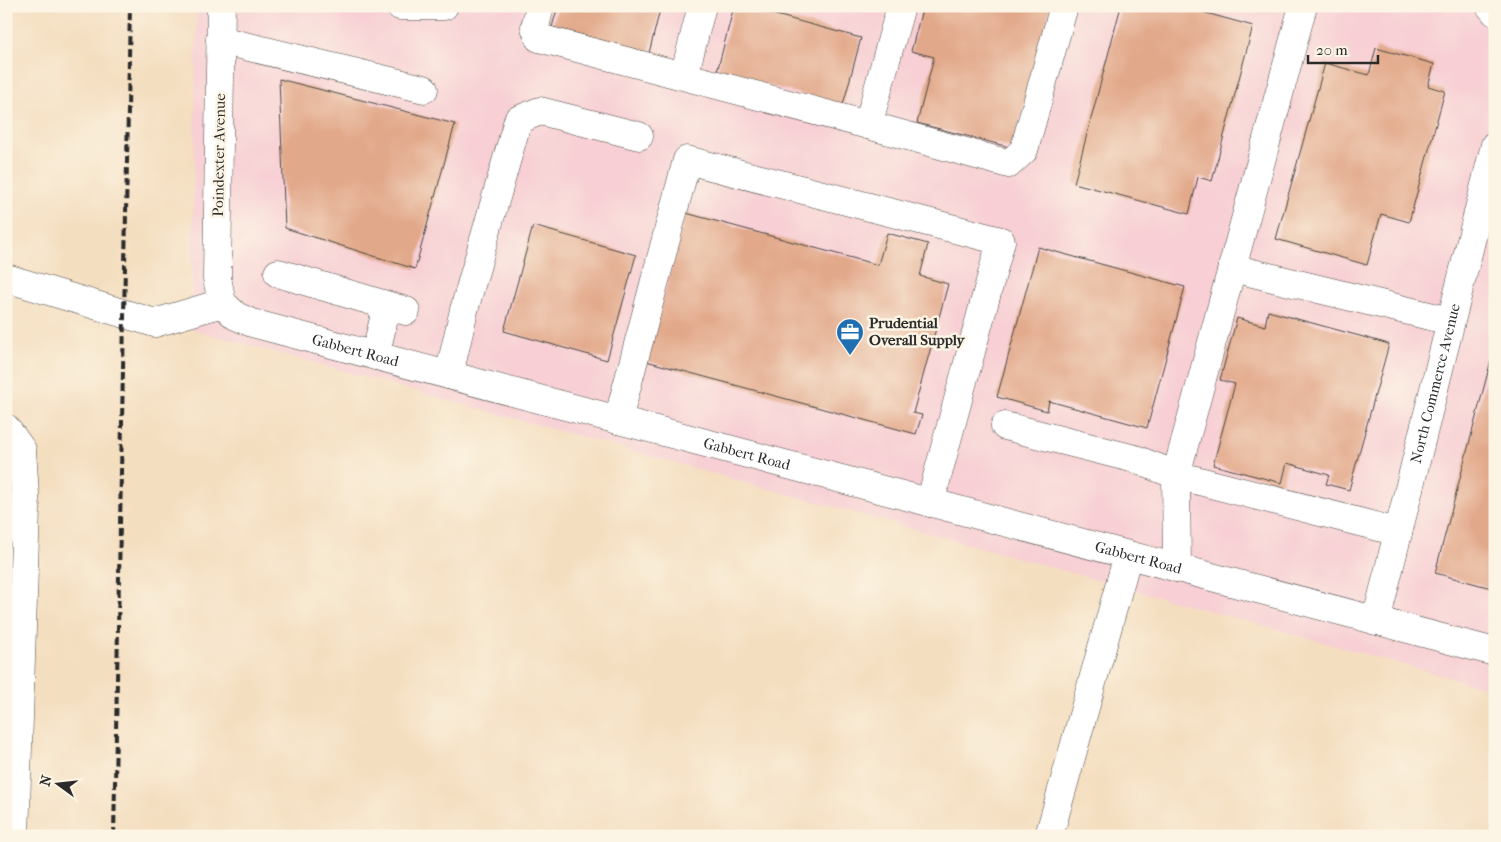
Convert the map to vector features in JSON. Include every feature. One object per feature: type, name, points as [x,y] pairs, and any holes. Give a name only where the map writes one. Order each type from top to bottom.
[{"type":"street","name":"Poindexter Avenue","points":[[221,6],[217,278],[222,303]]},
{"type":"street","points":[[400,6],[444,6]]},
{"type":"street","points":[[540,6],[535,27],[539,38],[1009,164],[1024,150],[1064,6]]},
{"type":"street","points":[[684,76],[702,6]]},
{"type":"street","points":[[868,125],[901,6]]},
{"type":"street","points":[[1177,568],[1176,475],[1303,6]]},
{"type":"street","points":[[1490,6],[1495,12]]},
{"type":"street","points":[[220,40],[424,89]]},
{"type":"street","points":[[449,376],[464,310],[518,120],[540,111],[639,136]]},
{"type":"street","name":"North Commerce Avenue","points":[[1376,621],[1495,144]]},
{"type":"street","points":[[618,420],[687,160],[932,222],[1001,241],[930,503]]},
{"type":"street","points":[[1232,268],[1450,321]]},
{"type":"street","points":[[278,273],[397,309],[375,356]]},
{"type":"street","points":[[6,278],[155,323],[222,303]]},
{"type":"street","name":"Gabbert Road","points":[[222,303],[236,316],[252,323],[1495,652]]},
{"type":"street","points":[[1005,426],[1135,459],[1176,475],[1398,532]]},
{"type":"street","points":[[6,428],[22,450],[26,509],[15,836]]},
{"type":"street","points":[[1049,836],[1128,555]]},
{"type":"shaded area","points":[[197,6],[1495,6],[1495,690],[191,329]]},
{"type":"building","points":[[558,6],[661,6],[649,53],[552,27]]},
{"type":"building","points":[[734,6],[743,6],[861,38],[843,105],[717,72]]},
{"type":"building","points":[[923,6],[1051,6],[1013,148],[917,123],[934,57],[911,51]]},
{"type":"building","points":[[1121,6],[1181,6],[1253,26],[1212,181],[1198,177],[1189,214],[1074,183]]},
{"type":"building","points":[[1376,48],[1434,64],[1428,86],[1445,91],[1409,222],[1381,214],[1367,265],[1276,239],[1325,63],[1369,75]]},
{"type":"building","points":[[279,79],[455,124],[415,269],[285,228]]},
{"type":"building","points":[[686,213],[878,265],[887,233],[928,244],[920,276],[948,284],[913,413],[922,415],[916,434],[646,361]]},
{"type":"building","points":[[533,226],[636,255],[607,360],[504,331]]},
{"type":"building","points":[[1038,247],[1185,287],[1147,428],[1049,401],[1047,411],[997,397]]},
{"type":"building","points":[[1268,311],[1389,344],[1349,490],[1326,484],[1329,475],[1287,463],[1282,483],[1213,465],[1235,384],[1220,380],[1237,318],[1265,326]]},
{"type":"building","points":[[1495,349],[1495,589],[1435,573]]},
{"type":"railway","points":[[114,836],[130,6]]},
{"type":"place","name":"Prudential Overall Supply","points":[[850,356]]}]
